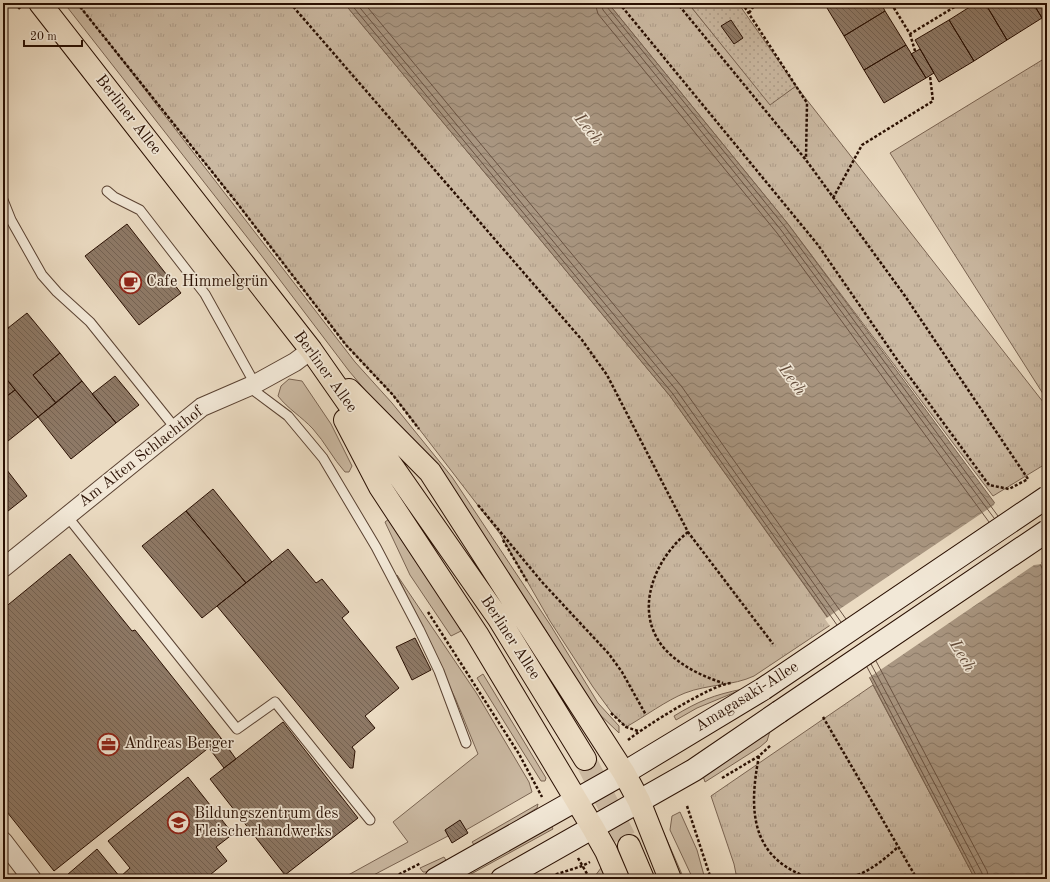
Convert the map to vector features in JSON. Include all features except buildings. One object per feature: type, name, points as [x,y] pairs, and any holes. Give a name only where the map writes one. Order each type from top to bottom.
[{"type":"main road","name":"Berliner Allee","points":[[40,3],[313,355],[499,619],[585,759]]},
{"type":"main road","points":[[313,355],[365,404],[430,472],[624,773],[639,801],[670,879]]},
{"type":"main road","points":[[313,355],[341,413],[380,487],[477,634],[593,828],[606,851],[618,879]]},
{"type":"main road","name":"Amagasaki-Allee","points":[[436,879],[624,773],[763,689],[1047,497]]},
{"type":"main road","name":"Amagasaki-Allee","points":[[502,879],[694,770],[1047,531]]},
{"type":"main road","points":[[629,846],[643,879]]},
{"type":"street","name":"Am Alten Schlachthof","points":[[3,568],[202,407],[252,386],[295,362],[313,355]]},
{"type":"street","points":[[3,841],[32,879]]},
{"type":"lane","points":[[107,191],[114,197],[140,210],[205,294],[252,386],[288,416],[323,458],[376,546],[419,629],[439,671],[466,743]]},
{"type":"lane","points":[[3,200],[11,220],[42,275],[57,292],[90,322],[176,429]]},
{"type":"lane","points":[[67,516],[237,729],[275,702],[370,820]]},
{"type":"path","name":"Berliner Allee","points":[[78,3],[237,203],[346,345],[393,395],[422,433]]},
{"type":"path","points":[[290,3],[582,340],[607,375],[688,532],[773,644]]},
{"type":"path","points":[[619,3],[818,245],[898,361],[989,485],[1009,489],[1028,479],[905,296],[806,160],[677,3]]},
{"type":"path","points":[[742,3],[808,103],[806,160]]},
{"type":"path","points":[[749,13],[756,3]]},
{"type":"path","points":[[896,3],[894,8],[910,34],[915,51]]},
{"type":"path","points":[[910,34],[961,3]]},
{"type":"path","points":[[833,198],[862,145],[933,101],[930,76]]},
{"type":"path","points":[[476,502],[542,582],[609,654],[622,672],[646,715]]},
{"type":"path","name":"Amagasaki-Allee","points":[[638,731],[724,684],[706,677],[671,656],[652,629],[649,600],[654,577],[675,542],[688,532]]},
{"type":"path","points":[[823,717],[917,879]]},
{"type":"path","points":[[720,779],[759,756],[753,798],[754,816],[759,835],[771,854],[782,866],[796,874],[813,879]]},
{"type":"path","points":[[687,806],[711,879]]},
{"type":"path","points":[[843,879],[861,874],[875,867],[898,847]]},
{"type":"path","points":[[546,879],[582,866],[606,851]]},
{"type":"path","points":[[582,866],[590,879]]},
{"type":"green space","points":[[64,3],[78,3],[355,362],[392,403],[452,477],[551,626],[598,703],[619,726],[619,733],[594,709],[546,631],[466,509],[349,371],[261,255]]},
{"type":"green space","points":[[77,3],[344,3],[670,396],[832,624],[754,676],[738,682],[703,688],[685,693],[663,704],[626,727],[612,713],[593,687],[550,621],[500,534],[393,395],[346,345],[237,203]]},
{"type":"green space","points":[[608,3],[688,3],[770,104],[796,86],[1047,407],[1047,463],[993,496],[788,224]]},
{"type":"green space","points":[[688,3],[738,3],[796,86],[770,105]]},
{"type":"green space","points":[[1047,57],[1047,400],[890,153]]},
{"type":"green space","points":[[289,379],[302,381],[331,424],[352,466],[349,472],[345,472],[313,429],[278,396],[281,386]]},
{"type":"green space","points":[[389,519],[445,600],[461,631],[451,636],[410,575],[385,522]]},
{"type":"green space","points":[[1047,560],[1047,578],[1040,564]]},
{"type":"green space","points":[[397,575],[477,694],[529,782],[532,792],[466,830],[460,821],[445,830],[448,836],[366,879],[341,879],[408,842],[393,822],[478,754],[456,700]]},
{"type":"green space","points":[[483,674],[546,778],[545,781],[541,781],[477,678]]},
{"type":"green space","points":[[873,685],[975,879],[737,879],[734,864],[711,796]]},
{"type":"green space","points":[[743,689],[697,708],[676,720],[674,716],[707,699]]},
{"type":"green space","points":[[770,731],[767,741],[760,747],[705,782],[703,776]]},
{"type":"green space","points":[[538,804],[537,808],[475,846],[472,842]]},
{"type":"green space","points":[[680,812],[697,850],[705,879],[693,879],[670,830],[672,816]]},
{"type":"green space","points":[[551,825],[553,829],[462,879],[456,879]]},
{"type":"green space","points":[[660,827],[663,831],[684,879],[680,879]]},
{"type":"green space","points":[[444,857],[447,862],[431,872],[423,872],[420,868]]},
{"type":"green space","points":[[601,868],[609,879],[597,879],[595,876]]},
{"type":"water","name":"Lech","points":[[344,3],[608,3],[788,224],[1040,564],[1047,578],[1047,879],[975,879],[866,671],[670,396]]},
{"type":"pier","points":[[995,502],[1042,564],[1034,565],[867,679],[825,619],[994,505]]},
{"type":"tunnel","points":[[585,759],[629,846]]},
{"type":"place","name":"Cafe Himmelgrün","points":[[130,282]]},
{"type":"place","name":"Andreas Berger","points":[[108,744]]},
{"type":"place","name":"Bildungszentrum des Fleischerhandwerks","points":[[178,823]]}]
